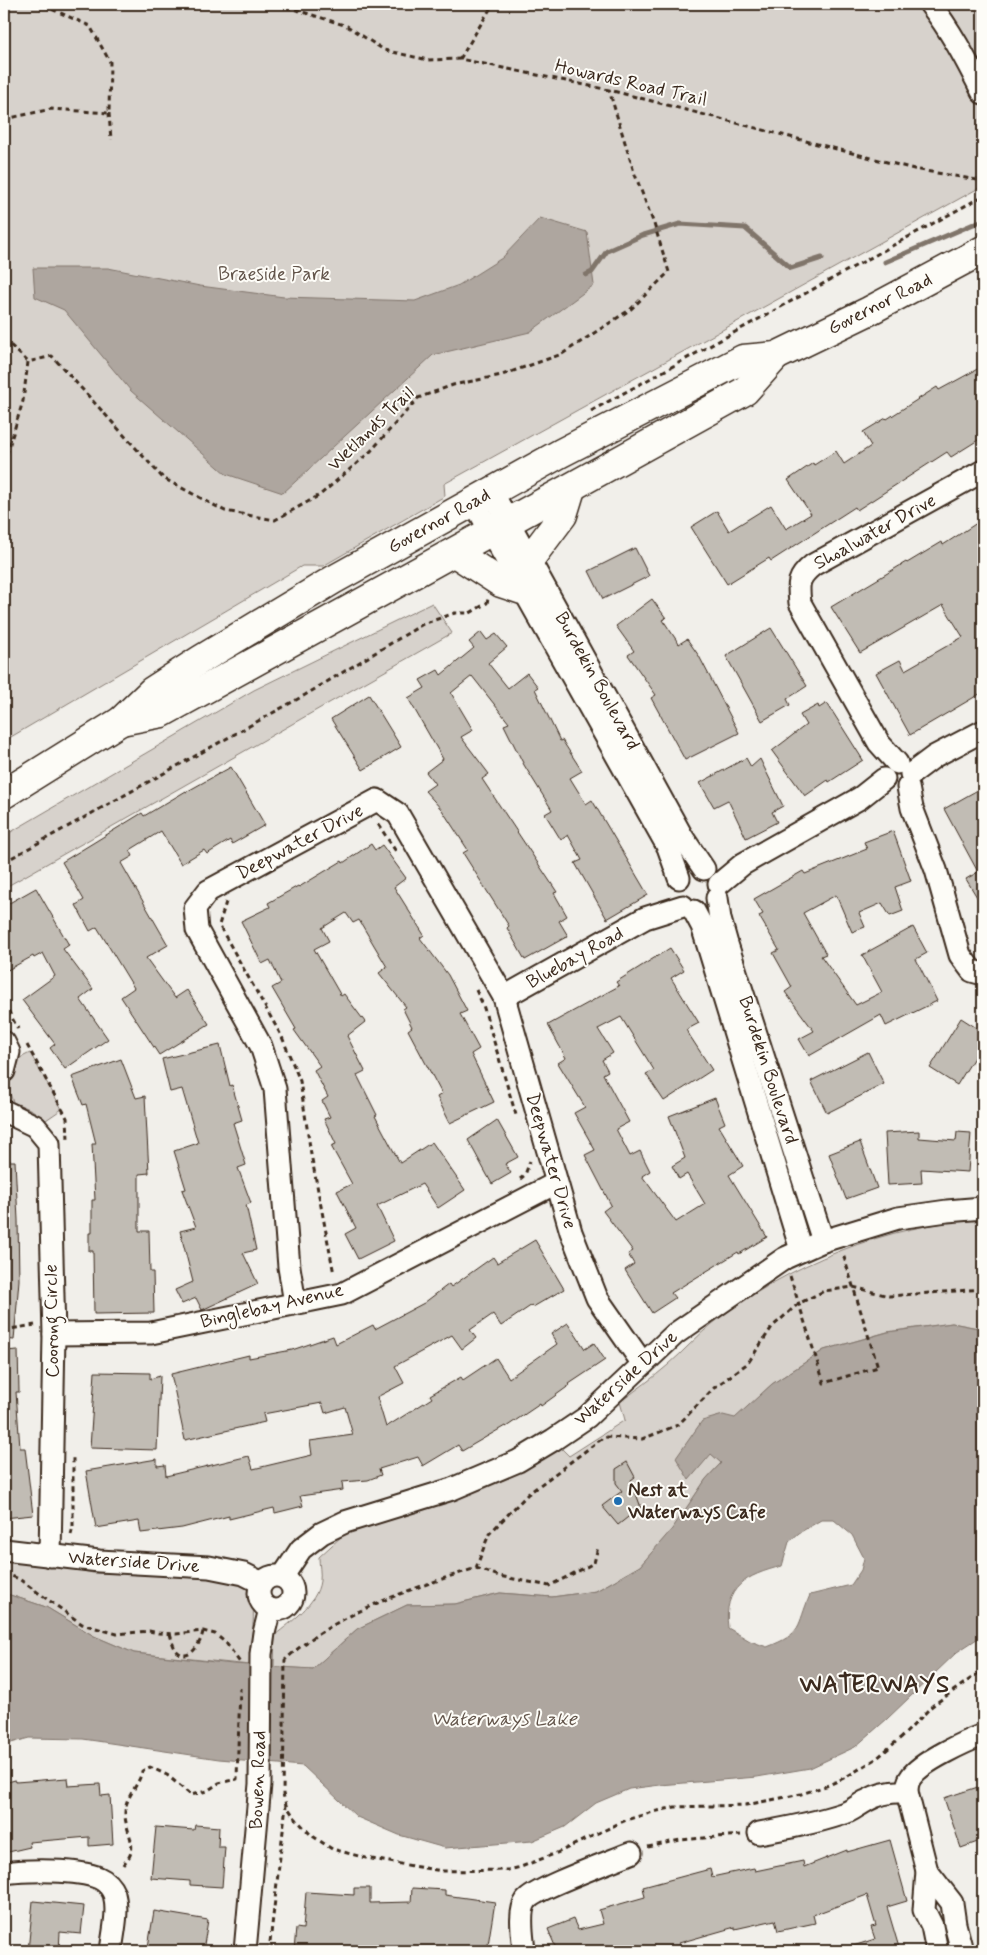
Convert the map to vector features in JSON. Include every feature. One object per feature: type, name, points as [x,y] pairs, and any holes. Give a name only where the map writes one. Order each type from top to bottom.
[{"type":"main road","name":"Governor Road","points":[[4,794],[121,722],[152,691],[333,580],[569,449],[743,359],[776,356],[869,311],[983,250]]},
{"type":"main road","name":"Governor Road","points":[[121,722],[162,713],[571,489],[745,391],[776,356]]},
{"type":"main road","points":[[530,559],[564,515],[571,489]]},
{"type":"main road","points":[[455,552],[501,583],[522,590]]},
{"type":"street","points":[[930,4],[945,22],[968,61],[983,93]]},
{"type":"street","name":"Shoalwater Drive","points":[[897,777],[800,604],[798,586],[803,573],[813,565],[983,471]]},
{"type":"street","name":"Burdekin Boulevard","points":[[483,497],[501,527],[530,559],[679,830],[713,881],[727,944],[830,1239]]},
{"type":"street","name":"Burdekin Boulevard","points":[[501,527],[522,590],[668,847],[683,896],[702,926],[793,1254]]},
{"type":"street","points":[[713,881],[897,777],[983,731]]},
{"type":"street","points":[[897,777],[912,808],[936,870],[960,955],[972,971],[983,974]]},
{"type":"street","name":"Deepwater Drive","points":[[295,1303],[274,1089],[261,1046],[197,930],[195,908],[208,891],[377,800],[398,814],[504,998],[570,1232],[597,1298],[643,1364]]},
{"type":"street","points":[[690,869],[713,881],[708,909],[683,896],[690,869]]},
{"type":"street","name":"Bluebay Road","points":[[504,998],[683,896]]},
{"type":"street","points":[[4,1042],[9,1052],[4,1072]]},
{"type":"street","name":"Coorong Circle","points":[[4,1111],[35,1126],[49,1143],[54,1328],[50,1556]]},
{"type":"street","name":"Binglebay Avenue","points":[[54,1328],[151,1333],[342,1294],[556,1182]]},
{"type":"street","name":"Waterside Drive","points":[[283,1576],[301,1549],[322,1533],[344,1522],[452,1490],[518,1461],[553,1440],[587,1417],[676,1334],[793,1254],[830,1239],[898,1218],[946,1210],[983,1208]]},
{"type":"street","name":"Waterside Drive","points":[[4,1550],[109,1561],[209,1567],[244,1574],[262,1583]]},
{"type":"street","points":[[271,1576],[283,1576],[288,1579],[294,1590],[291,1602],[282,1609],[270,1609],[260,1599],[259,1593],[262,1583],[271,1576]]},
{"type":"street","name":"Bowen Road","points":[[245,1951],[260,1784],[261,1654],[270,1609]]},
{"type":"street","points":[[937,1951],[932,1926],[924,1910],[927,1871],[907,1792],[912,1776],[924,1766],[968,1740],[983,1735]]},
{"type":"street","points":[[759,1833],[826,1820],[846,1814],[867,1800],[881,1794],[896,1791],[907,1792]]},
{"type":"street","points":[[524,1951],[521,1919],[525,1902],[538,1891],[631,1853]]},
{"type":"street","points":[[4,1873],[43,1871],[86,1875],[106,1882],[114,1896],[116,1906],[111,1951]]},
{"type":"street","points":[[927,1871],[952,1903],[962,1951]]},
{"type":"path","points":[[40,4],[90,26],[110,62],[110,140]]},
{"type":"path","name":"Howards Road Trail","points":[[278,4],[347,26],[384,50],[428,60],[460,58],[609,90],[914,169],[983,182]]},
{"type":"path","points":[[460,58],[493,4]]},
{"type":"path","points":[[978,4],[983,9]]},
{"type":"path","name":"Wetlands Trail","points":[[28,362],[52,356],[163,478],[225,511],[275,520],[320,495],[371,451],[418,398],[452,386],[502,375],[562,354],[631,309],[670,272],[634,172],[609,90]]},
{"type":"path","points":[[4,131],[10,118],[51,109],[109,113]]},
{"type":"path","points":[[587,413],[983,196]]},
{"type":"path","points":[[4,339],[28,362],[23,401],[4,462]]},
{"type":"path","points":[[4,862],[305,695],[422,624],[455,613],[470,613],[487,603],[491,593]]},
{"type":"path","points":[[793,1254],[798,1304],[824,1383],[878,1367],[853,1287],[830,1239]]},
{"type":"path","points":[[476,1568],[490,1534],[528,1494],[604,1436],[642,1438],[678,1425],[714,1388],[748,1362],[772,1327],[798,1304],[824,1291],[853,1287],[889,1296],[983,1289]]},
{"type":"path","points":[[4,1330],[54,1328]]},
{"type":"path","points":[[598,1547],[594,1563],[549,1586],[499,1576],[476,1568],[408,1589],[357,1613],[302,1644],[285,1660],[283,1794],[286,1805],[311,1835],[332,1849],[366,1858],[442,1871],[508,1870],[559,1852],[626,1820],[653,1812],[675,1807],[746,1805],[801,1794],[830,1785],[876,1759],[906,1734],[932,1706],[983,1670]]},
{"type":"path","points":[[4,1573],[19,1579],[82,1624],[116,1634],[148,1631],[158,1634],[203,1631],[214,1634],[226,1643],[241,1662],[240,1671]]},
{"type":"path","points":[[170,1634],[176,1651],[182,1655],[188,1654],[197,1647],[202,1640],[203,1631]]},
{"type":"path","points":[[123,1865],[130,1855],[131,1848],[124,1814],[142,1771],[150,1767],[166,1775],[191,1795],[207,1791],[219,1783],[237,1779],[240,1681]]},
{"type":"path","points":[[269,1951],[286,1805]]},
{"type":"path","points":[[631,1853],[658,1844],[680,1840],[759,1833]]},
{"type":"green space","name":"Braeside Park","points":[[4,4],[983,4],[983,184],[444,484],[445,496],[323,566],[302,566],[4,741]]},
{"type":"green space","points":[[432,603],[452,633],[4,888],[4,836],[254,690]]},
{"type":"green space","points":[[30,1053],[62,1109],[46,1120],[32,1110],[13,1102],[7,1086],[12,1062]]},
{"type":"green space","points":[[983,1219],[983,1329],[952,1323],[887,1332],[824,1350],[772,1384],[735,1419],[711,1453],[721,1463],[706,1479],[673,1529],[640,1566],[596,1591],[552,1597],[500,1593],[455,1604],[407,1605],[357,1629],[313,1669],[274,1667],[275,1635],[309,1605],[318,1589],[320,1581],[319,1557],[354,1525],[560,1447],[569,1456],[625,1420],[620,1402],[668,1365],[712,1324],[741,1302],[806,1266],[840,1251],[911,1229],[947,1222]]},
{"type":"green space","points":[[4,1558],[32,1561],[93,1573],[206,1574],[245,1582],[250,1592],[253,1612],[250,1665],[134,1653],[94,1636],[46,1607],[4,1593]]},
{"type":"water","points":[[540,218],[587,232],[594,285],[530,332],[433,355],[283,493],[226,474],[131,391],[64,310],[35,297],[33,268],[108,268],[200,286],[284,297],[415,301],[459,285],[502,258]]},
{"type":"water","name":"Waterways Lake","points":[[952,1323],[983,1329],[983,1635],[957,1652],[855,1747],[810,1768],[757,1777],[629,1789],[596,1803],[565,1827],[532,1841],[445,1848],[399,1835],[357,1817],[303,1766],[219,1759],[83,1739],[29,1738],[4,1745],[4,1593],[46,1607],[94,1636],[134,1653],[233,1664],[313,1669],[357,1629],[407,1605],[455,1604],[500,1593],[552,1597],[596,1591],[640,1566],[672,1529],[706,1479],[721,1463],[711,1454],[689,1480],[676,1458],[702,1421],[723,1415],[735,1418],[772,1384],[824,1350],[888,1332]],"holes":[[[821,1520],[834,1520],[852,1535],[864,1558],[861,1570],[851,1585],[810,1595],[800,1622],[793,1633],[767,1647],[750,1641],[728,1628],[727,1614],[729,1602],[733,1593],[740,1585],[758,1574],[782,1566],[789,1542],[799,1533]]]},
{"type":"building","points":[[983,366],[983,437],[951,457],[947,452],[857,510],[855,507],[771,561],[769,558],[727,584],[691,527],[717,511],[729,531],[771,505],[786,529],[811,514],[788,480],[813,463],[814,465],[836,451],[844,464],[871,446],[863,432],[937,387],[939,390]]},
{"type":"building","points":[[983,519],[983,692],[910,735],[876,673],[900,660],[905,670],[963,637],[943,605],[860,653],[831,607],[942,542],[943,545]]},
{"type":"building","points":[[635,548],[649,576],[603,599],[589,571]]},
{"type":"building","points":[[652,599],[666,618],[663,620],[679,644],[687,639],[699,656],[739,733],[685,760],[651,698],[656,695],[628,655],[634,651],[616,626]]},
{"type":"building","points":[[771,628],[807,686],[787,699],[790,705],[762,721],[726,656]]},
{"type":"building","points":[[481,632],[487,640],[496,634],[507,647],[488,663],[508,688],[527,673],[538,687],[535,689],[560,741],[562,740],[582,771],[570,778],[586,804],[592,800],[648,895],[607,919],[575,863],[582,860],[568,835],[561,840],[545,814],[552,810],[524,765],[504,725],[509,723],[472,676],[451,693],[473,730],[461,737],[489,774],[482,779],[557,892],[554,893],[567,916],[559,921],[568,936],[525,960],[507,928],[509,926],[463,853],[468,850],[442,810],[425,791],[435,784],[426,772],[443,759],[408,698],[425,688],[420,680],[438,670],[441,675],[474,648],[469,642]]},
{"type":"building","points":[[369,695],[401,747],[363,770],[331,719]]},
{"type":"building","points":[[827,703],[863,760],[805,796],[772,751],[806,725],[800,715],[818,705],[819,708]]},
{"type":"building","points":[[746,758],[751,767],[760,759],[783,806],[772,812],[777,822],[746,838],[728,800],[714,807],[700,783]]},
{"type":"building","points":[[231,767],[265,825],[232,844],[230,840],[207,854],[204,850],[181,864],[161,831],[130,850],[133,856],[121,863],[168,945],[146,958],[175,998],[187,990],[209,1024],[159,1055],[121,997],[134,988],[97,927],[90,931],[76,905],[84,900],[62,862],[142,813],[144,816]]},
{"type":"building","points":[[983,787],[983,907],[966,879],[978,872],[944,809]]},
{"type":"building","points":[[893,831],[911,881],[895,887],[903,911],[890,916],[882,903],[859,913],[865,927],[852,932],[836,895],[803,913],[826,954],[821,956],[856,1005],[882,992],[862,955],[913,927],[927,953],[916,959],[937,1001],[886,1026],[881,1015],[809,1056],[799,1039],[814,1031],[785,992],[792,987],[773,953],[779,950],[759,916],[763,914],[754,899],[803,871],[805,874],[867,849],[864,842]]},
{"type":"building","points":[[371,844],[375,850],[382,845],[406,878],[394,887],[424,935],[420,938],[448,975],[467,1011],[460,1014],[479,1049],[471,1054],[494,1102],[450,1123],[437,1097],[442,1094],[408,1030],[412,1027],[403,1009],[406,1007],[379,973],[387,967],[359,920],[353,923],[346,913],[322,928],[329,941],[314,949],[341,996],[344,994],[365,1022],[347,1036],[365,1071],[357,1075],[377,1115],[375,1116],[400,1163],[432,1142],[465,1190],[438,1208],[422,1184],[377,1206],[394,1241],[358,1259],[345,1234],[356,1228],[337,1191],[352,1184],[331,1146],[336,1144],[324,1119],[330,1117],[322,1101],[328,1097],[314,1070],[320,1066],[294,1030],[296,1029],[272,988],[281,983],[270,960],[262,964],[241,921],[270,907],[268,903],[342,861],[343,863]]},
{"type":"building","points":[[36,888],[69,945],[63,949],[93,989],[80,999],[108,1039],[65,1069],[50,1048],[55,1044],[22,1000],[55,976],[43,953],[34,958],[33,956],[4,972],[4,906]]},
{"type":"building","points":[[670,948],[684,970],[671,978],[699,1023],[686,1030],[712,1070],[664,1101],[646,1074],[654,1070],[621,1017],[598,1029],[613,1053],[602,1060],[608,1071],[603,1074],[629,1122],[616,1129],[630,1156],[640,1151],[650,1171],[642,1176],[676,1222],[705,1204],[687,1174],[679,1179],[672,1166],[685,1158],[669,1116],[715,1098],[725,1123],[719,1126],[743,1166],[729,1175],[767,1237],[739,1254],[738,1252],[671,1293],[675,1298],[652,1313],[625,1270],[634,1264],[628,1254],[633,1251],[603,1211],[611,1205],[585,1155],[595,1150],[574,1113],[585,1107],[558,1063],[566,1058],[548,1025],[619,986],[616,982]]},
{"type":"building","points":[[961,1018],[983,1032],[983,1043],[957,1085],[930,1068]]},
{"type":"building","points":[[220,1045],[230,1086],[232,1085],[242,1120],[233,1123],[246,1165],[238,1168],[251,1203],[246,1205],[256,1250],[243,1253],[258,1284],[202,1310],[196,1298],[182,1304],[175,1290],[193,1282],[180,1231],[196,1227],[182,1190],[186,1189],[174,1151],[198,1143],[182,1089],[170,1092],[162,1059]]},
{"type":"building","points":[[868,1052],[884,1084],[827,1113],[811,1081]]},
{"type":"building","points":[[121,1059],[136,1098],[145,1096],[149,1173],[139,1174],[139,1231],[149,1231],[154,1313],[94,1314],[93,1251],[89,1251],[89,1233],[92,1233],[92,1200],[95,1200],[92,1144],[96,1144],[86,1104],[83,1105],[72,1077]]},
{"type":"building","points":[[497,1120],[518,1157],[505,1164],[511,1173],[492,1184],[468,1140]]},
{"type":"building","points":[[919,1131],[919,1138],[956,1141],[957,1132],[971,1133],[968,1172],[921,1169],[922,1183],[888,1185],[885,1133]]},
{"type":"building","points":[[860,1142],[877,1188],[846,1199],[829,1154]]},
{"type":"building","points":[[4,1161],[15,1161],[19,1280],[14,1340],[4,1339]]},
{"type":"building","points":[[535,1240],[564,1289],[533,1307],[532,1305],[501,1326],[493,1314],[470,1330],[476,1338],[462,1349],[452,1335],[395,1366],[404,1383],[377,1397],[386,1427],[432,1398],[430,1395],[461,1377],[463,1380],[496,1358],[509,1378],[557,1344],[551,1334],[568,1323],[585,1349],[594,1343],[605,1360],[569,1384],[541,1406],[540,1404],[506,1427],[462,1451],[458,1445],[423,1466],[418,1457],[379,1469],[381,1475],[368,1480],[342,1482],[343,1490],[300,1496],[303,1506],[275,1513],[274,1508],[229,1519],[229,1516],[182,1528],[141,1533],[139,1521],[96,1528],[86,1471],[157,1459],[157,1466],[165,1465],[166,1476],[249,1456],[253,1469],[312,1455],[310,1441],[353,1435],[345,1407],[325,1413],[322,1403],[263,1414],[265,1422],[185,1440],[171,1374],[249,1355],[249,1358],[292,1350],[333,1336],[336,1344],[373,1325],[375,1329],[424,1303],[449,1284],[451,1287],[493,1257],[497,1263]]},
{"type":"building","points":[[18,1350],[19,1392],[16,1392],[20,1448],[25,1448],[33,1515],[4,1518],[4,1351]]},
{"type":"building","points":[[95,1372],[150,1373],[150,1379],[160,1376],[157,1450],[90,1448]]},
{"type":"building","points":[[627,1462],[635,1477],[631,1480],[643,1513],[640,1514],[637,1510],[618,1525],[602,1506],[622,1491],[616,1483],[616,1469]]},
{"type":"building","points":[[67,1778],[68,1786],[100,1784],[101,1796],[110,1795],[113,1844],[89,1846],[89,1837],[29,1842],[30,1847],[4,1853],[4,1783],[15,1780],[16,1782]]},
{"type":"building","points":[[978,1787],[983,1802],[983,1840],[961,1848],[944,1798]]},
{"type":"building","points":[[195,1825],[219,1827],[218,1847],[225,1847],[222,1887],[190,1885],[190,1881],[151,1878],[156,1827],[194,1830]]},
{"type":"building","points":[[890,1840],[907,1901],[887,1907],[900,1951],[848,1951],[847,1948],[875,1939],[871,1927],[876,1926],[867,1895],[813,1915],[815,1923],[778,1931],[775,1920],[735,1929],[735,1927],[679,1943],[680,1945],[654,1951],[557,1951],[548,1929],[573,1919],[578,1930],[603,1924],[599,1910],[645,1897],[643,1887],[710,1869],[712,1877],[754,1868],[755,1871],[803,1861],[804,1867],[847,1850],[847,1852]]},
{"type":"building","points":[[354,1888],[370,1888],[370,1903],[411,1902],[412,1888],[445,1890],[445,1895],[495,1902],[487,1951],[417,1951],[418,1947],[294,1951],[296,1928],[303,1929],[306,1892],[354,1895]]},
{"type":"building","points":[[33,1901],[84,1906],[81,1934],[60,1932],[59,1951],[28,1951]]},
{"type":"building","points":[[154,1911],[208,1920],[203,1951],[177,1951],[148,1947]]},
{"type":"waterway","points":[[885,262],[983,220]]},
{"type":"waterway","points":[[586,275],[592,272],[607,251],[643,235],[680,224],[745,228],[791,268],[822,258]]},
{"type":"place","name":"Nest at Waterways Cafe","points":[[618,1501]]},
{"type":"district","name":"WATERWAYS","points":[[875,1685]]}]
